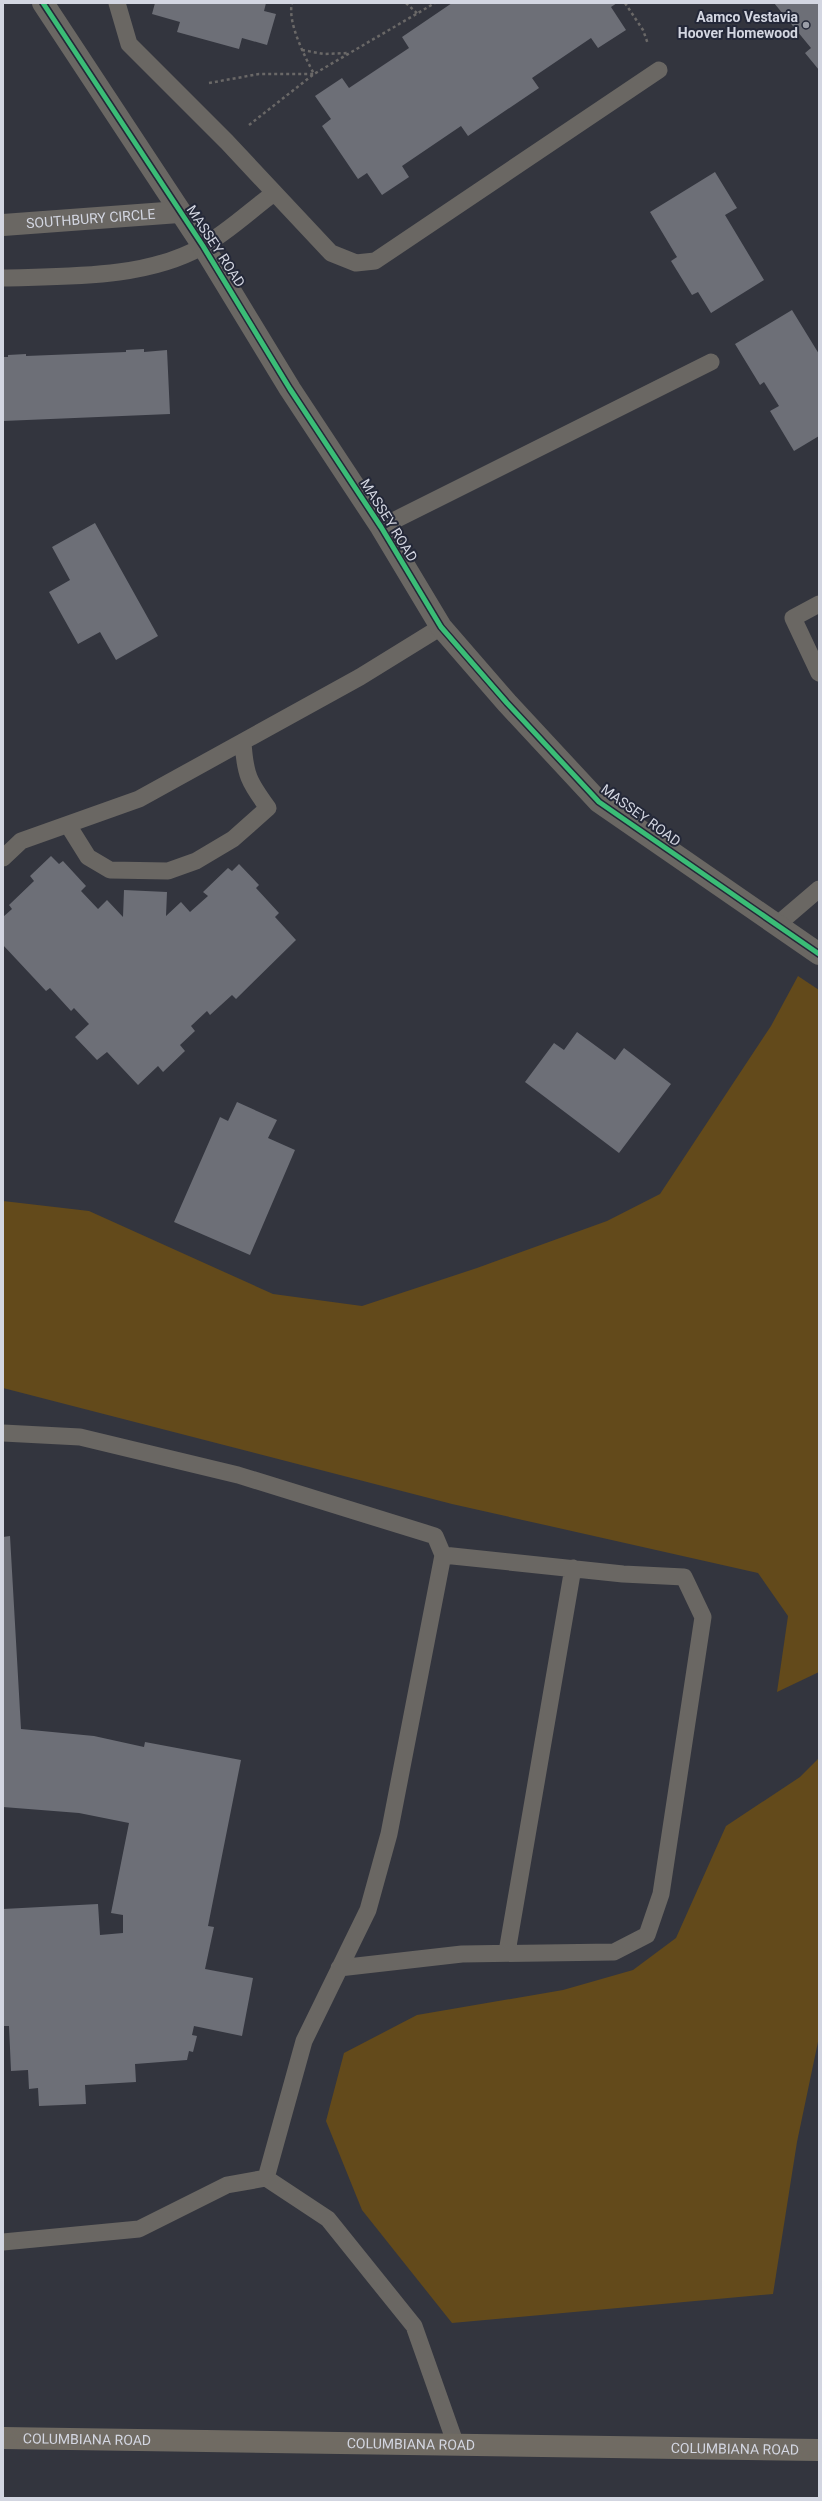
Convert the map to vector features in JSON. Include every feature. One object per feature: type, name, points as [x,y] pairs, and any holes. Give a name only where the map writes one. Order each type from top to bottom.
[{"type":"main road","name":"COLUMBIANA ROAD","points":[[3,2438],[819,2450]]},
{"type":"street","name":"MASSEY ROAD","points":[[43,3],[179,212],[203,246],[290,389],[381,527],[441,627],[506,703],[599,802],[778,924],[819,954]]},
{"type":"street","name":"SOUTHBURY CIRCLE","points":[[3,225],[179,212]]},
{"type":"lane","points":[[117,3],[129,44],[227,142],[331,253],[356,263],[375,261],[659,70]]},
{"type":"lane","points":[[3,278],[88,275],[148,268],[203,246],[274,192]]},
{"type":"lane","points":[[381,527],[711,362]]},
{"type":"lane","points":[[819,604],[793,618],[819,673]]},
{"type":"lane","points":[[3,858],[21,841],[139,799],[360,677],[441,627]]},
{"type":"lane","points":[[68,825],[88,857],[110,870],[168,871],[196,861],[233,839],[268,808],[250,783],[244,768],[243,742]]},
{"type":"lane","points":[[778,924],[819,889]]},
{"type":"lane","points":[[3,1433],[80,1436],[238,1475],[435,1536],[443,1555],[389,1834],[368,1910],[304,2041],[266,2178]]},
{"type":"lane","points":[[339,1968],[462,1954],[507,1952],[614,1952],[647,1935],[661,1894],[702,1617],[684,1577],[443,1555]]},
{"type":"lane","points":[[507,1952],[573,1568]]},
{"type":"lane","points":[[3,2242],[139,2229],[228,2185],[266,2178],[328,2219],[414,2326],[456,2445]]},
{"type":"path","points":[[292,3],[292,20],[302,50],[314,74]]},
{"type":"path","points":[[406,3],[419,15]]},
{"type":"path","points":[[227,142],[314,74],[419,15],[435,3]]},
{"type":"path","points":[[625,3],[643,30],[659,70]]},
{"type":"path","points":[[302,50],[324,54],[352,52]]},
{"type":"path","points":[[206,83],[259,74],[314,74]]},
{"type":"shaded area","points":[[798,976],[819,990],[819,1672],[777,1692],[788,1616],[758,1573],[452,1504],[3,1388],[3,1201],[89,1211],[273,1294],[362,1306],[477,1268],[607,1221],[660,1194],[771,1026]]},
{"type":"shaded area","points":[[819,1758],[819,2037],[797,2142],[773,2294],[452,2323],[362,2210],[326,2121],[344,2053],[417,2015],[563,1990],[633,1970],[676,1938],[726,1826],[800,1777]]},
{"type":"building","points":[[155,3],[266,3],[264,11],[276,14],[267,45],[242,38],[239,49],[177,32],[180,22],[152,14]]},
{"type":"building","points":[[452,3],[617,3],[611,7],[626,30],[598,48],[591,38],[532,78],[539,88],[468,136],[461,126],[402,166],[409,177],[382,195],[367,173],[358,179],[322,126],[331,119],[315,96],[342,78],[349,88],[409,48],[402,37]]},
{"type":"building","name":"Aamco Vestavia Hoover Homewood","points":[[774,3],[819,3],[819,70],[805,53],[811,48]]},
{"type":"building","points":[[715,172],[737,208],[725,215],[764,280],[711,313],[698,292],[692,295],[671,261],[677,257],[650,212]]},
{"type":"building","points":[[792,310],[819,354],[819,436],[794,451],[770,411],[779,406],[764,382],[760,385],[735,344]]},
{"type":"building","points":[[144,349],[144,352],[167,350],[170,414],[3,421],[3,357],[8,357],[8,355],[26,354],[26,356],[126,352],[126,350]]},
{"type":"building","points":[[95,523],[158,636],[116,660],[100,632],[78,644],[49,592],[70,580],[52,547]]},
{"type":"building","points":[[51,856],[59,864],[63,861],[86,886],[81,891],[98,909],[107,900],[123,917],[124,890],[167,892],[166,916],[181,902],[190,912],[208,896],[203,892],[228,868],[232,871],[239,864],[259,885],[256,888],[279,913],[275,917],[296,940],[236,999],[232,995],[210,1015],[207,1011],[191,1026],[195,1031],[180,1045],[185,1051],[163,1072],[158,1066],[138,1085],[107,1052],[97,1060],[75,1037],[89,1024],[74,1008],[71,1011],[50,988],[46,991],[3,945],[3,917],[12,909],[9,905],[34,881],[30,876]]},
{"type":"building","points":[[577,1032],[615,1060],[624,1048],[671,1084],[619,1153],[525,1082],[554,1043],[564,1050]]},
{"type":"building","points":[[237,1102],[277,1120],[268,1138],[295,1150],[250,1255],[174,1222],[220,1117],[228,1121]]},
{"type":"building","points":[[10,1536],[21,1729],[94,1736],[144,1747],[145,1742],[241,1760],[208,1926],[214,1927],[205,1969],[253,1978],[242,2036],[194,2026],[192,2035],[197,2036],[193,2052],[189,2051],[187,2060],[135,2064],[136,2082],[85,2085],[86,2104],[39,2106],[38,2088],[29,2089],[28,2070],[11,2071],[9,2026],[3,2026],[3,1909],[98,1904],[100,1935],[123,1933],[123,1915],[111,1913],[129,1823],[79,1813],[3,1807],[3,1537]]},
{"type":"cycle path","points":[[43,3],[203,246],[290,389],[381,527],[441,627],[507,703],[599,802],[819,954]]},
{"type":"place","name":"Aamco Vestavia Hoover Homewood","points":[[806,25]]}]
